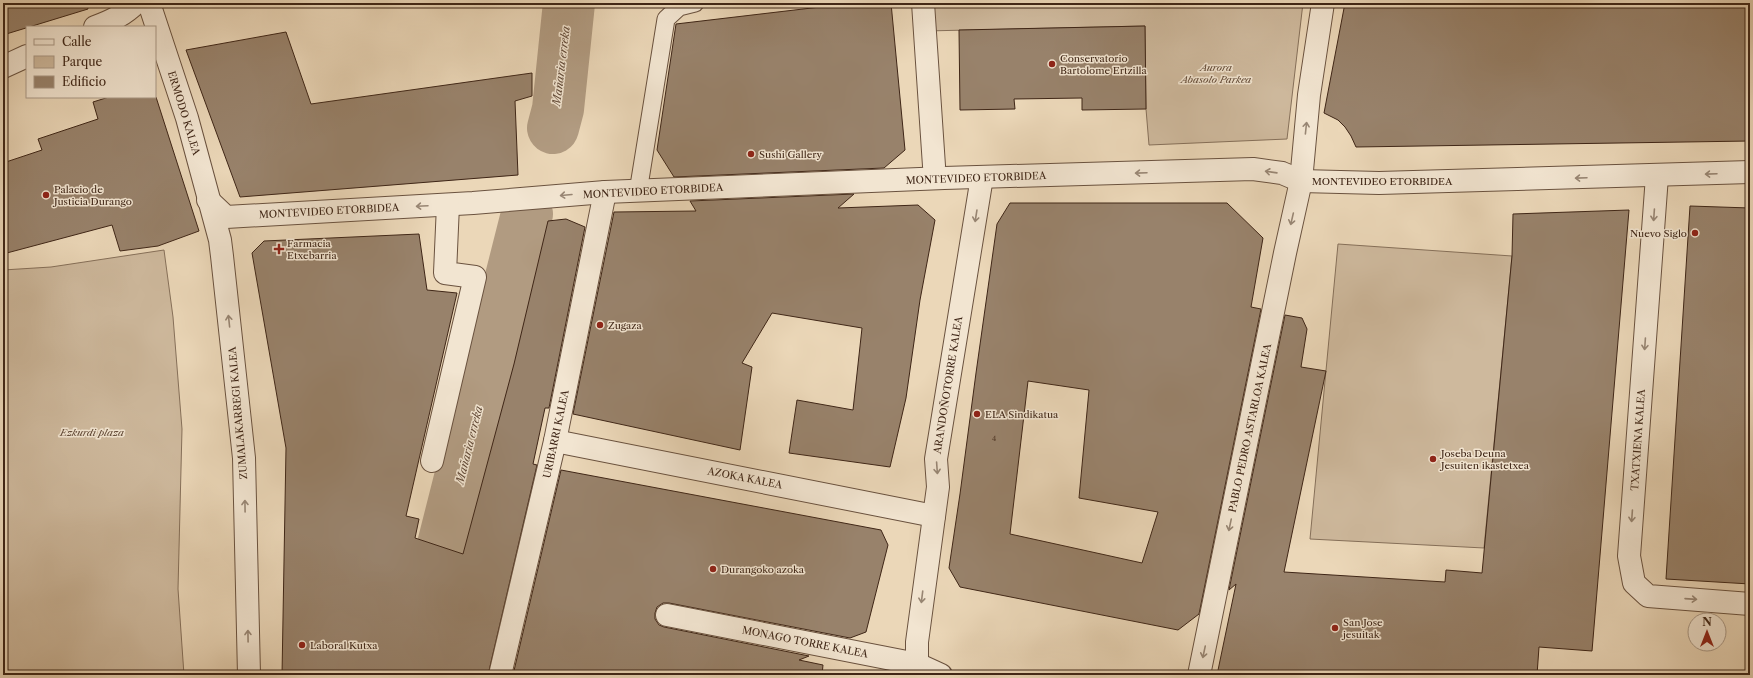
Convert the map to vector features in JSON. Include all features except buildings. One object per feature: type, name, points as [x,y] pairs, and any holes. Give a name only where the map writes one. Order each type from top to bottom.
[{"type":"street","points":[[98,26],[115,19],[129,10],[136,3]]},
{"type":"street","name":"ERMODO KALEA","points":[[149,3],[187,118],[208,200]]},
{"type":"street","points":[[923,3],[934,166]]},
{"type":"street","name":"PABLO PEDRO ASTARLOA KALEA","points":[[1199,675],[1301,181],[1309,95],[1323,3]]},
{"type":"street","points":[[3,67],[26,56]]},
{"type":"street","name":"MONTEVIDEO ETORBIDEA","points":[[208,200],[226,217],[448,205],[605,192],[638,192],[982,177],[1253,169],[1282,173],[1301,181],[1379,183],[1656,176],[1750,172]]},
{"type":"street","name":"TXATXIENA KALEA","points":[[1656,176],[1629,556],[1634,584],[1648,596],[1750,604]]},
{"type":"street","name":"ARANDOÑOTORRE KALEA","points":[[917,664],[917,642],[938,487],[936,459],[982,177]]},
{"type":"street","name":"URIBARRI KALEA","points":[[500,675],[555,441],[605,192]]},
{"type":"street","name":"ZUMALAKARREGI KALEA","points":[[208,200],[220,240],[244,458],[249,675]]},
{"type":"street","points":[[432,461],[476,277],[445,273],[448,205]]},
{"type":"street","name":"AZOKA KALEA","points":[[555,441],[934,516]]},
{"type":"street","name":"MONAGO TORRE KALEA","points":[[667,615],[917,664],[941,675]]},
{"type":"lane","points":[[638,192],[666,19],[679,7],[695,3]]},
{"type":"green space","name":"Aurora Abasolo Parkea","points":[[923,3],[1303,3],[1287,139],[1149,145],[1146,109],[1145,26],[925,31]]},
{"type":"green space","points":[[1338,244],[1512,256],[1484,548],[1310,539]]},
{"type":"green space","name":"Ezkurdi plaza","points":[[164,250],[173,317],[182,429],[178,589],[184,675],[3,675],[3,270],[51,267]]},
{"type":"waterway","name":"Mañaria erreka","points":[[553,128],[558,109],[569,3]]},
{"type":"waterway","name":"Mañaria erreka","points":[[410,675],[527,214]]},
{"type":"place","name":"Conservatorio Bartolome Ertzilla","points":[[1052,64]]},
{"type":"place","name":"Sushi Gallery","points":[[751,154]]},
{"type":"place","name":"Palacio de Justicia Durango","points":[[46,195]]},
{"type":"place","name":"Nuevo Siglo","points":[[1695,233]]},
{"type":"place","name":"Farmacia Etxebarria","points":[[279,249]]},
{"type":"place","name":"Zugaza","points":[[600,325]]},
{"type":"place","name":"ELA Sindikatua","points":[[977,414]]},
{"type":"place","name":"Joseba Deuna Jesuiten ikastetxea","points":[[1433,459]]},
{"type":"place","name":"Durangoko azoka","points":[[713,569]]},
{"type":"place","name":"San Jose jesuitak","points":[[1335,628]]},
{"type":"place","name":"Laboral Kutxa","points":[[302,645]]}]
